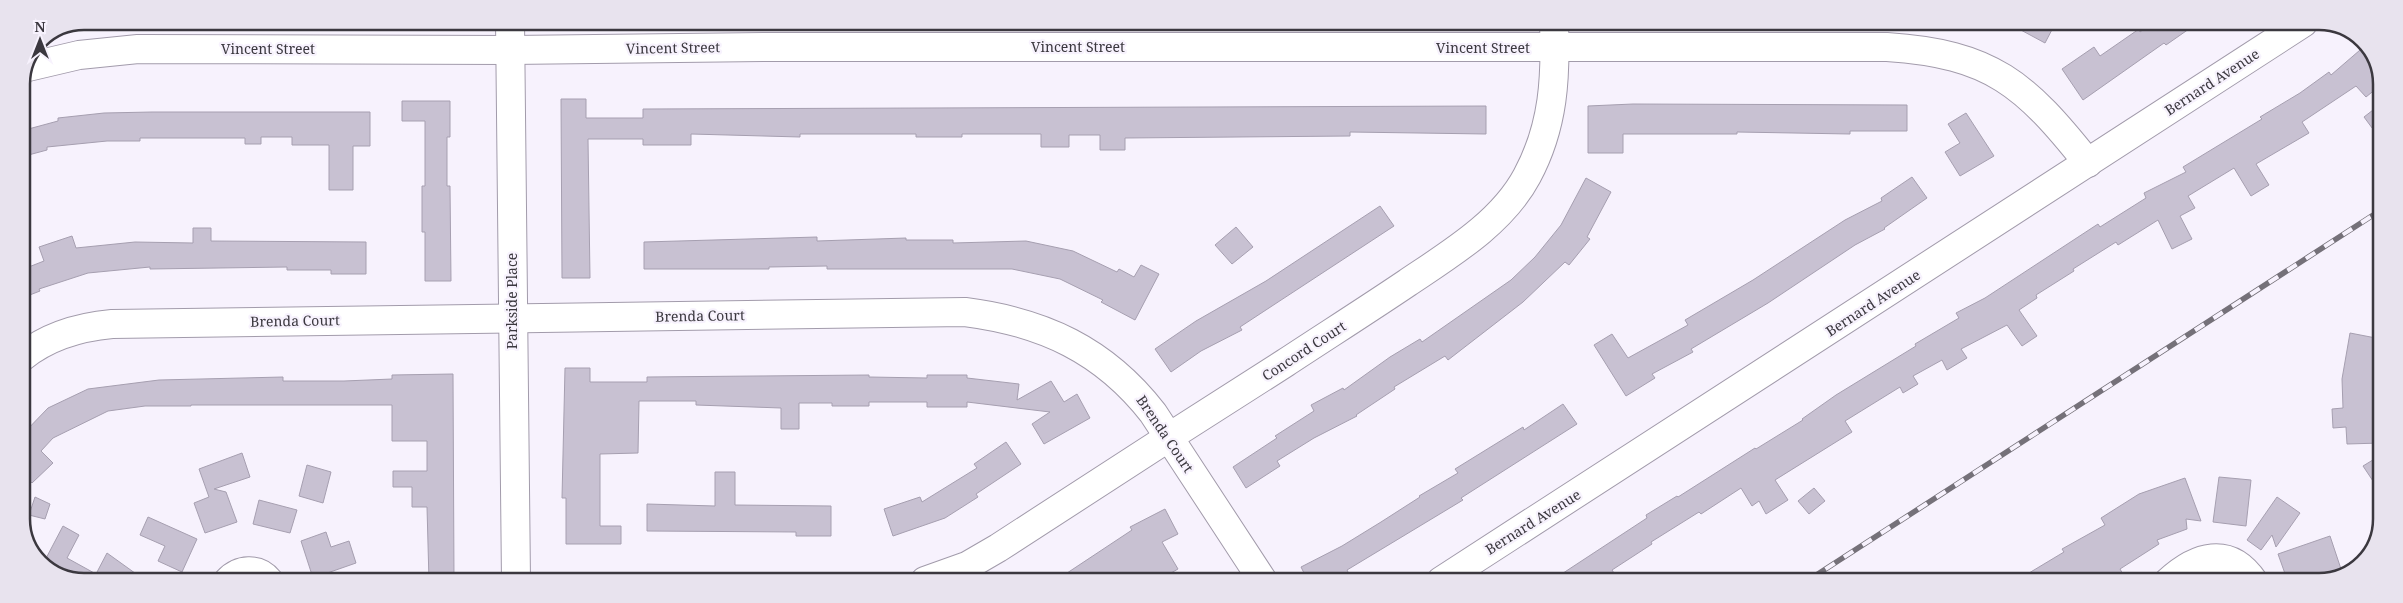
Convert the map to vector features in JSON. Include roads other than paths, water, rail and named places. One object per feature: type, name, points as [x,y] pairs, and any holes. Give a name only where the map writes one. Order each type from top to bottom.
[{"type":"street","name":"Parkside Place","points":[[510,30],[516,573]]},
{"type":"street","name":"Bernard Avenue","points":[[1454,573],[2291,30]]},
{"type":"street","name":"Vincent Street","points":[[33,67],[79,55],[138,49],[511,50],[1555,35],[1888,47],[1945,54],[1973,62],[1998,74],[2022,90],[2064,133],[2088,162]]},
{"type":"street","name":"Concord Court","points":[[947,573],[967,566],[998,548],[1448,255],[1504,208],[1527,177],[1546,132],[1555,90],[1555,35]]},
{"type":"street","name":"Brenda Court","points":[[30,351],[71,330],[112,324],[965,312],[987,314],[1034,326],[1096,357],[1135,390],[1169,437],[1258,573]]},
{"type":"street","points":[[2178,573],[2196,561],[2216,558],[2240,565],[2247,573]]},
{"type":"street","points":[[239,573],[249,570],[259,573]]},
{"type":"railway","points":[[1819,573],[2373,215]]}]
